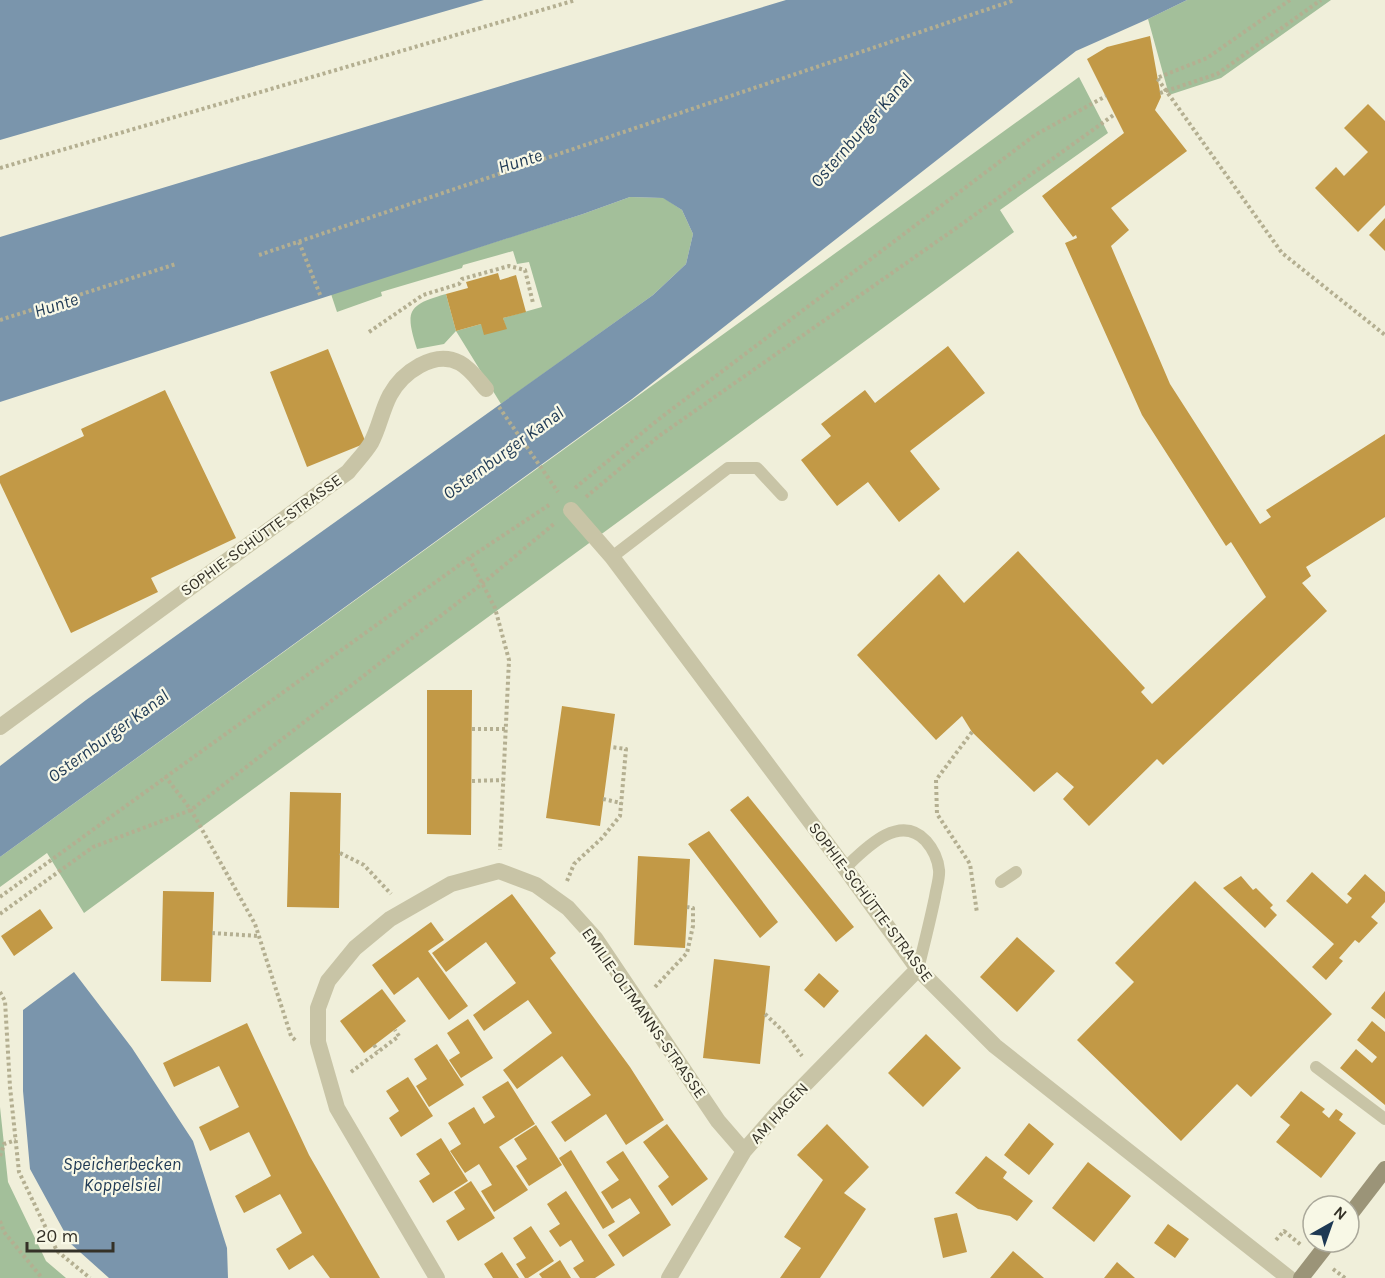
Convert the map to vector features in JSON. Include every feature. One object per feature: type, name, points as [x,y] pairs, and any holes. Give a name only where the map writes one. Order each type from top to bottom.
[{"type":"main road","points":[[1361,1200],[1385,1169]]},
{"type":"main road","points":[[1301,1278],[1320,1254]]},
{"type":"street","name":"SOPHIE-SCHÜTTE-STRASSE","points":[[0,727],[348,472],[371,443],[390,395],[412,371],[427,362],[449,359],[468,369],[486,389]]},
{"type":"street","name":"SOPHIE-SCHÜTTE-STRASSE","points":[[571,510],[612,557],[918,969],[995,1046],[1289,1278]]},
{"type":"street","name":"EMILIE-OLTMANNS-STRASSE","points":[[499,871],[536,885],[558,900],[595,938],[718,1121],[744,1151]]},
{"type":"street","points":[[437,1278],[337,1108],[318,1042],[318,1008],[328,981],[355,948],[390,919],[451,884],[499,871]]},
{"type":"street","name":"AM HAGEN","points":[[669,1278],[744,1151],[816,1073],[918,969]]},
{"type":"lane","points":[[612,557],[728,468],[757,468],[782,495]]},
{"type":"lane","points":[[845,868],[870,845],[881,837],[893,833],[903,831],[914,833],[930,845],[940,871],[918,969]]},
{"type":"lane","points":[[1001,882],[1016,872]]},
{"type":"lane","points":[[1316,1067],[1385,1119]]},
{"type":"path","points":[[0,168],[576,0]]},
{"type":"path","points":[[259,255],[1015,0]]},
{"type":"path","points":[[1290,0],[1207,58],[1157,78],[1163,92],[1282,253],[1385,335]]},
{"type":"path","points":[[1163,92],[1217,74],[1321,0]]},
{"type":"path","points":[[0,914],[93,847],[191,810],[483,583],[659,436],[1115,114]]},
{"type":"path","points":[[299,242],[321,297]]},
{"type":"path","points":[[0,320],[176,264]]},
{"type":"path","points":[[369,332],[423,295],[459,285],[462,279],[509,266],[525,270],[533,303]]},
{"type":"path","points":[[486,389],[552,483]]},
{"type":"path","points":[[469,558],[495,608],[509,660],[499,871]]},
{"type":"path","points":[[472,729],[506,729]]},
{"type":"path","points":[[972,732],[936,780],[937,814],[970,864],[977,913]]},
{"type":"path","points":[[558,900],[574,864],[602,838],[620,816],[626,749],[611,747]]},
{"type":"path","points":[[165,776],[191,810],[255,924],[291,1036],[298,1043]]},
{"type":"path","points":[[472,781],[503,780]]},
{"type":"path","points":[[603,799],[621,803]]},
{"type":"path","points":[[340,853],[364,865],[406,910]]},
{"type":"path","points":[[640,1003],[687,953],[693,926],[693,908],[687,907]]},
{"type":"path","points":[[212,933],[258,936]]},
{"type":"path","points":[[0,992],[5,1001],[10,1087],[19,1172],[57,1251],[90,1278]]},
{"type":"path","points":[[765,1014],[783,1031],[816,1073]]},
{"type":"path","points":[[331,1087],[399,1036],[395,1030]]},
{"type":"path","points":[[374,1046],[378,1051]]},
{"type":"path","points":[[0,1156],[4,1144],[16,1140]]},
{"type":"path","points":[[0,1221],[4,1232],[42,1278]]},
{"type":"green space","points":[[1187,0],[1331,0],[1221,78],[1169,95],[1148,19]]},
{"type":"green space","points":[[1079,77],[1108,133],[1000,210],[1014,232],[84,913],[47,853],[0,887],[0,857]]},
{"type":"green space","points":[[630,197],[664,198],[682,210],[693,234],[686,264],[653,295],[501,404],[456,331],[481,324],[506,329],[503,318],[542,307],[529,262],[517,264],[513,251],[381,292],[382,296],[337,312],[331,294]]},
{"type":"green space","points":[[446,294],[456,331],[444,344],[417,349],[411,326],[412,311],[423,302]]},
{"type":"green space","points":[[0,1107],[8,1182],[46,1261],[66,1278],[0,1278]]},
{"type":"water","points":[[0,0],[484,0],[0,140]]},
{"type":"water","points":[[786,0],[1187,0],[1076,51],[632,399],[0,857],[0,766],[86,700],[653,295],[686,264],[693,234],[682,210],[663,198],[630,197],[0,402],[0,237]]},
{"type":"water","name":"Speicherbecken Koppelsiel","points":[[74,972],[132,1048],[193,1141],[227,1248],[228,1278],[109,1278],[71,1244],[30,1169],[23,1091],[23,1010]]},
{"type":"building","points":[[1150,36],[1161,97],[1155,110],[1187,151],[1111,208],[1129,230],[1111,246],[1170,384],[1260,524],[1271,517],[1266,510],[1385,434],[1385,517],[1306,567],[1311,576],[1302,583],[1327,611],[1163,765],[1157,759],[1089,826],[1063,799],[1074,787],[1057,772],[1034,792],[972,732],[962,716],[936,740],[857,655],[939,574],[964,603],[1018,551],[1145,688],[1141,692],[1152,704],[1266,597],[1231,542],[1226,546],[1142,415],[1065,243],[1077,238],[1076,235],[1073,237],[1042,196],[1124,133],[1087,59],[1107,47]]},
{"type":"building","points":[[1368,104],[1385,121],[1385,205],[1358,232],[1315,188],[1336,167],[1344,176],[1368,152],[1344,128]]},
{"type":"building","points":[[1385,218],[1385,251],[1369,235]]},
{"type":"building","points":[[498,273],[500,280],[516,275],[526,312],[503,318],[507,329],[484,335],[481,324],[456,331],[446,294],[468,288],[466,282]]},
{"type":"building","points":[[948,346],[985,393],[910,451],[940,489],[899,522],[868,482],[837,506],[801,460],[831,436],[821,424],[865,390],[875,403]]},
{"type":"building","points":[[328,349],[366,443],[307,467],[270,372]]},
{"type":"building","points":[[165,390],[236,538],[151,578],[158,592],[71,633],[0,483],[0,476],[84,436],[81,429]]},
{"type":"building","points":[[427,690],[472,690],[471,835],[427,834]]},
{"type":"building","points":[[562,706],[615,714],[600,826],[546,818]]},
{"type":"building","points":[[290,792],[341,793],[339,908],[287,907]]},
{"type":"building","points":[[748,796],[854,927],[836,942],[730,810]]},
{"type":"building","points":[[709,831],[778,922],[760,938],[688,844]]},
{"type":"building","points":[[638,856],[690,859],[685,948],[634,945]]},
{"type":"building","points":[[1312,872],[1347,904],[1352,898],[1347,894],[1365,874],[1385,892],[1385,902],[1371,917],[1378,923],[1359,943],[1355,940],[1339,958],[1343,961],[1326,980],[1312,967],[1334,944],[1286,901]]},
{"type":"building","points":[[1241,876],[1253,890],[1256,888],[1273,905],[1270,908],[1277,915],[1265,928],[1223,888]]},
{"type":"building","points":[[1195,881],[1332,1014],[1251,1097],[1237,1084],[1181,1141],[1077,1040],[1134,982],[1115,963]]},
{"type":"building","points":[[163,891],[214,892],[211,982],[161,981]]},
{"type":"building","points":[[512,894],[556,953],[550,958],[630,1067],[664,1120],[626,1145],[606,1114],[565,1142],[551,1122],[591,1095],[562,1056],[517,1089],[503,1070],[552,1033],[528,1000],[484,1031],[473,1015],[516,983],[486,942],[446,972],[432,953]]},
{"type":"building","points":[[40,909],[53,928],[14,956],[1,936]]},
{"type":"building","points":[[431,922],[444,940],[428,951],[468,1006],[449,1020],[418,977],[394,995],[372,965]]},
{"type":"building","points":[[1017,937],[1055,971],[1017,1012],[980,977]]},
{"type":"building","points":[[714,959],[770,966],[760,1064],[703,1058]]},
{"type":"building","points":[[819,973],[839,991],[824,1008],[804,990]]},
{"type":"building","points":[[382,989],[406,1021],[364,1053],[340,1021]]},
{"type":"building","points":[[1385,991],[1385,1019],[1371,1008]]},
{"type":"building","points":[[468,1019],[493,1058],[461,1078],[449,1060],[460,1053],[447,1033]]},
{"type":"building","points":[[1372,1021],[1385,1032],[1385,1105],[1340,1068],[1356,1049],[1372,1063],[1377,1057],[1357,1040]]},
{"type":"building","points":[[247,1023],[309,1155],[380,1278],[330,1278],[313,1255],[289,1270],[276,1249],[302,1233],[280,1194],[244,1213],[235,1196],[271,1176],[249,1132],[210,1151],[199,1127],[239,1107],[219,1066],[174,1087],[163,1063]]},
{"type":"building","points":[[926,1034],[961,1068],[923,1107],[888,1073]]},
{"type":"building","points":[[437,1044],[464,1085],[429,1107],[416,1086],[427,1079],[414,1059]]},
{"type":"building","points":[[408,1077],[433,1116],[401,1137],[389,1118],[399,1111],[386,1091]]},
{"type":"building","points":[[508,1081],[535,1124],[499,1147],[528,1190],[494,1212],[481,1191],[492,1185],[479,1164],[465,1173],[450,1151],[461,1144],[448,1123],[474,1107],[484,1124],[495,1117],[482,1097]]},
{"type":"building","points":[[1301,1091],[1325,1109],[1322,1112],[1329,1118],[1336,1109],[1343,1114],[1339,1120],[1356,1133],[1321,1178],[1276,1142],[1290,1125],[1280,1117]]},
{"type":"building","points":[[1029,1123],[1054,1144],[1029,1175],[1004,1155]]},
{"type":"building","points":[[667,1124],[708,1179],[672,1206],[658,1186],[669,1177],[643,1142]]},
{"type":"building","points":[[827,1124],[869,1167],[844,1193],[866,1209],[820,1278],[780,1278],[801,1248],[784,1237],[823,1180],[797,1155]]},
{"type":"building","points":[[536,1125],[562,1165],[529,1186],[516,1166],[527,1159],[514,1139]]},
{"type":"building","points":[[441,1138],[468,1181],[433,1203],[419,1181],[430,1174],[416,1154]]},
{"type":"building","points":[[571,1150],[615,1222],[603,1229],[559,1158]]},
{"type":"building","points":[[623,1151],[671,1225],[623,1257],[608,1235],[640,1213],[630,1198],[612,1209],[601,1192],[619,1180],[606,1162]]},
{"type":"building","points":[[986,1156],[1007,1172],[1003,1178],[1033,1201],[1017,1221],[1010,1216],[978,1209],[955,1193]]},
{"type":"building","points":[[1088,1162],[1131,1196],[1094,1242],[1052,1208]]},
{"type":"building","points":[[471,1181],[495,1218],[458,1241],[446,1221],[465,1209],[454,1192]]},
{"type":"building","points":[[566,1191],[615,1265],[595,1278],[580,1278],[573,1268],[584,1261],[571,1240],[560,1247],[549,1231],[560,1224],[547,1204]]},
{"type":"building","points":[[957,1213],[967,1252],[943,1258],[934,1218]]},
{"type":"building","points":[[1168,1224],[1189,1239],[1175,1258],[1154,1243]]},
{"type":"building","points":[[531,1226],[554,1261],[525,1278],[516,1264],[526,1258],[513,1238]]},
{"type":"building","points":[[1013,1251],[1044,1278],[990,1278]]},
{"type":"building","points":[[502,1252],[519,1278],[493,1278],[484,1264]]},
{"type":"building","points":[[560,1260],[571,1278],[542,1278],[539,1274]]},
{"type":"building","points":[[1117,1262],[1135,1278],[1104,1278]]},
{"type":"water label","name":"Osternburger Kanal","points":[[861,130]]},
{"type":"water label","name":"Hunte","points":[[520,161]]},
{"type":"water label","name":"Hunte","points":[[56,305]]},
{"type":"water label","name":"Osternburger Kanal","points":[[503,453]]},
{"type":"water label","name":"Osternburger Kanal","points":[[108,736]]}]
